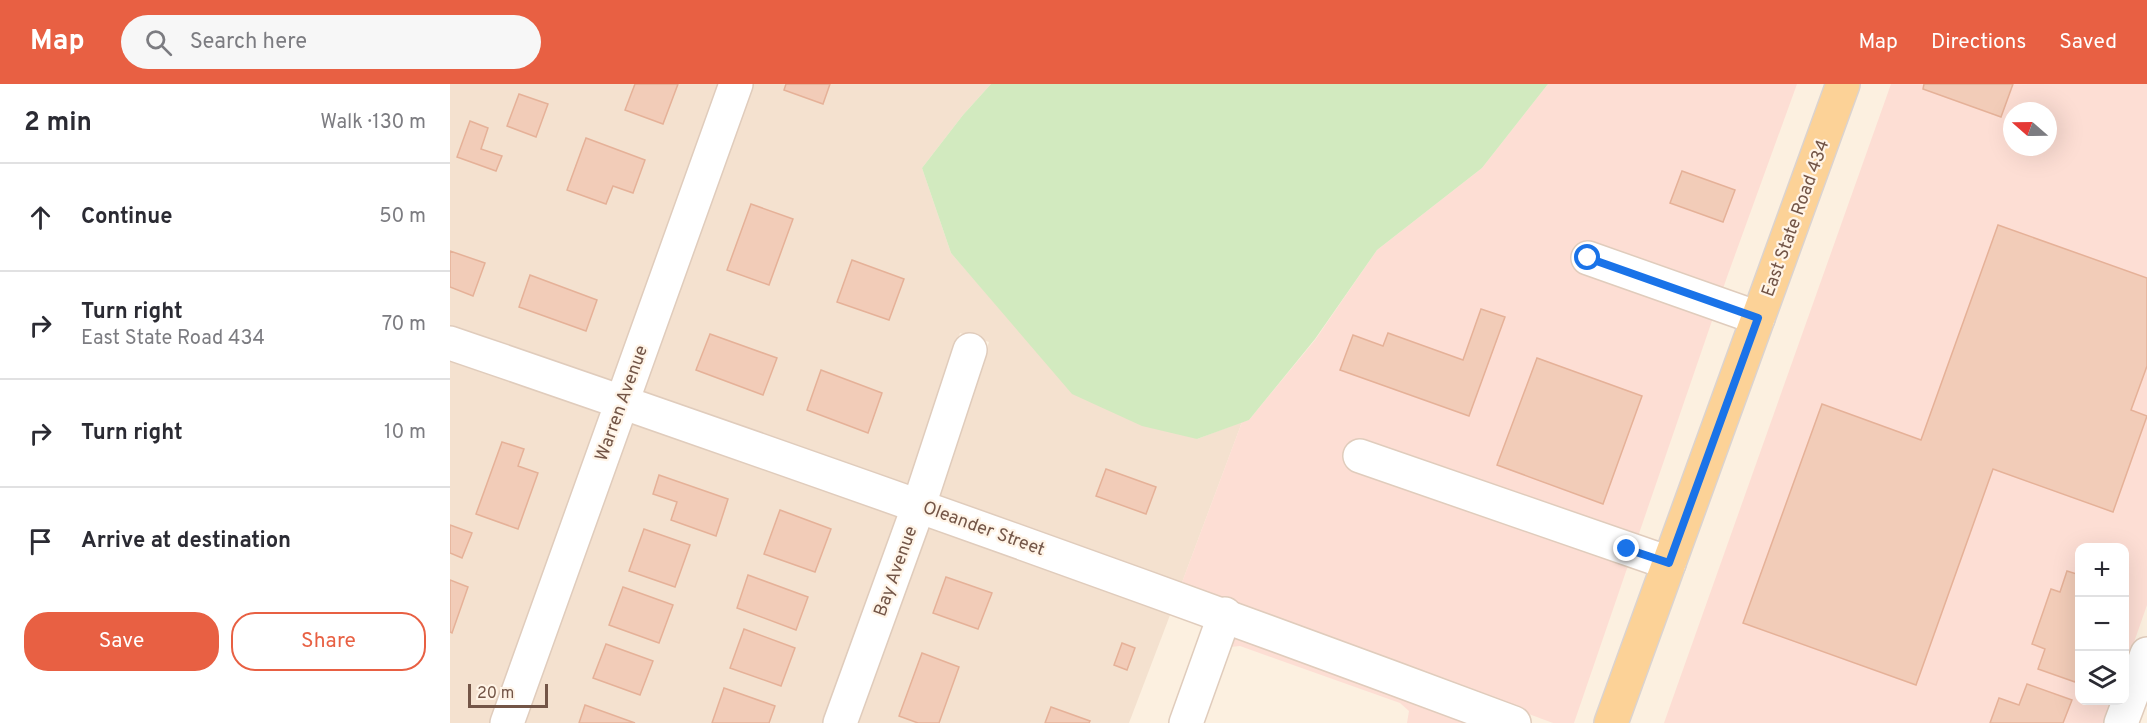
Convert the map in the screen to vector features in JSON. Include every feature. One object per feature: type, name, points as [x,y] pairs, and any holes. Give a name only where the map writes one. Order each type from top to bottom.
[{"type":"main road","name":"East State Road 434","points":[[1611,723],[1843,84]]},
{"type":"street","name":"Warren Avenue","points":[[507,723],[736,84]]},
{"type":"street","points":[[1588,258],[1758,318]]},
{"type":"street","name":"Oleander Street","points":[[450,344],[919,505],[1225,614],[1514,723]]},
{"type":"street","name":"Bay Avenue","points":[[840,723],[919,505],[970,350]]},
{"type":"street","points":[[1360,456],[1669,563]]},
{"type":"street","points":[[1186,723],[1225,614]]},
{"type":"street","points":[[2121,723],[2147,654]]},
{"type":"shaded area","points":[[450,84],[720,84],[611,384],[450,329]]},
{"type":"shaded area","points":[[753,84],[991,84],[963,115],[922,168],[951,253],[1009,319],[1197,439],[1242,422],[1181,585],[937,497],[989,342],[960,333],[908,487],[640,394]]},
{"type":"shaded area","points":[[1548,84],[1797,84],[1727,277],[1574,723],[1553,723],[1181,585],[1242,422],[1249,420],[1315,340],[1377,250],[1482,168]]},
{"type":"shaded area","points":[[1891,84],[2147,84],[2147,605],[2129,658],[2129,543],[2075,543],[2075,705],[2112,705],[2105,723],[1664,723]]},
{"type":"shaded area","points":[[450,358],[602,410],[490,723],[450,723]]},
{"type":"shaded area","points":[[631,420],[899,513],[824,723],[523,723]]},
{"type":"shaded area","points":[[928,523],[1172,610],[1129,723],[857,723]]},
{"type":"shaded area","points":[[1235,633],[1476,723],[1407,723],[1409,711],[1400,703],[1240,646],[1230,647]]},
{"type":"green space","points":[[991,84],[1548,84],[1482,168],[1377,250],[1315,339],[1249,420],[1197,439],[1142,426],[1072,394],[951,253],[922,168],[963,115]]},
{"type":"building","points":[[635,84],[678,84],[663,124],[625,110]]},
{"type":"building","points":[[786,84],[830,84],[823,104],[784,90]]},
{"type":"building","points":[[1924,84],[2013,84],[2006,102],[2003,102],[2001,117],[1923,89]]},
{"type":"building","points":[[519,94],[548,104],[536,137],[507,126]]},
{"type":"building","points":[[470,121],[488,128],[481,149],[502,156],[496,171],[457,157]]},
{"type":"building","points":[[586,138],[645,160],[633,193],[613,186],[606,204],[567,190]]},
{"type":"building","points":[[1682,171],[1735,190],[1723,222],[1670,203]]},
{"type":"building","points":[[751,204],[793,219],[769,285],[727,270]]},
{"type":"building","points":[[1998,225],[2147,278],[2147,366],[2131,410],[2147,416],[2113,512],[1993,469],[1916,685],[1743,623],[1822,404],[1921,440]]},
{"type":"building","points":[[450,251],[485,263],[473,296],[450,287]]},
{"type":"building","points":[[852,260],[904,279],[889,320],[837,302]]},
{"type":"building","points":[[530,275],[597,300],[586,331],[519,307]]},
{"type":"building","points":[[1481,309],[1505,317],[1469,416],[1340,370],[1353,335],[1383,346],[1388,333],[1463,360]]},
{"type":"building","points":[[710,334],[777,358],[763,395],[696,370]]},
{"type":"building","points":[[1537,358],[1642,396],[1603,504],[1497,465]]},
{"type":"building","points":[[821,370],[882,393],[868,433],[807,410]]},
{"type":"building","points":[[502,442],[524,449],[518,466],[538,473],[518,529],[476,514]]},
{"type":"building","points":[[1106,469],[1156,487],[1146,514],[1096,496]]},
{"type":"building","points":[[659,475],[728,499],[716,536],[671,520],[677,502],[653,494]]},
{"type":"building","points":[[780,510],[831,529],[815,572],[764,554]]},
{"type":"building","points":[[450,525],[472,533],[462,558],[450,553]]},
{"type":"building","points":[[644,529],[690,545],[675,587],[629,571]]},
{"type":"building","points":[[2067,571],[2075,573],[2075,682],[2038,669],[2045,649],[2032,644],[2051,589],[2060,592]]},
{"type":"building","points":[[748,575],[808,597],[796,630],[737,608]]},
{"type":"building","points":[[946,577],[992,593],[978,629],[933,613]]},
{"type":"building","points":[[450,580],[468,587],[452,633],[450,632]]},
{"type":"building","points":[[623,587],[673,605],[659,643],[609,625]]},
{"type":"building","points":[[744,629],[795,648],[781,686],[730,668]]},
{"type":"building","points":[[1122,643],[1135,648],[1127,670],[1114,665]]},
{"type":"building","points":[[606,644],[653,661],[640,695],[593,678]]},
{"type":"building","points":[[922,653],[959,667],[939,723],[918,723],[899,716]]},
{"type":"building","points":[[2027,684],[2072,700],[2063,723],[1990,723],[1999,698],[2019,705]]},
{"type":"building","points":[[724,688],[775,706],[769,723],[712,723]]},
{"type":"building","points":[[585,705],[635,723],[579,723]]},
{"type":"building","points":[[1051,707],[1090,721],[1089,723],[1045,723]]},
{"type":"route","points":[[1588,258],[1758,318],[1669,563],[1627,549]]}]
